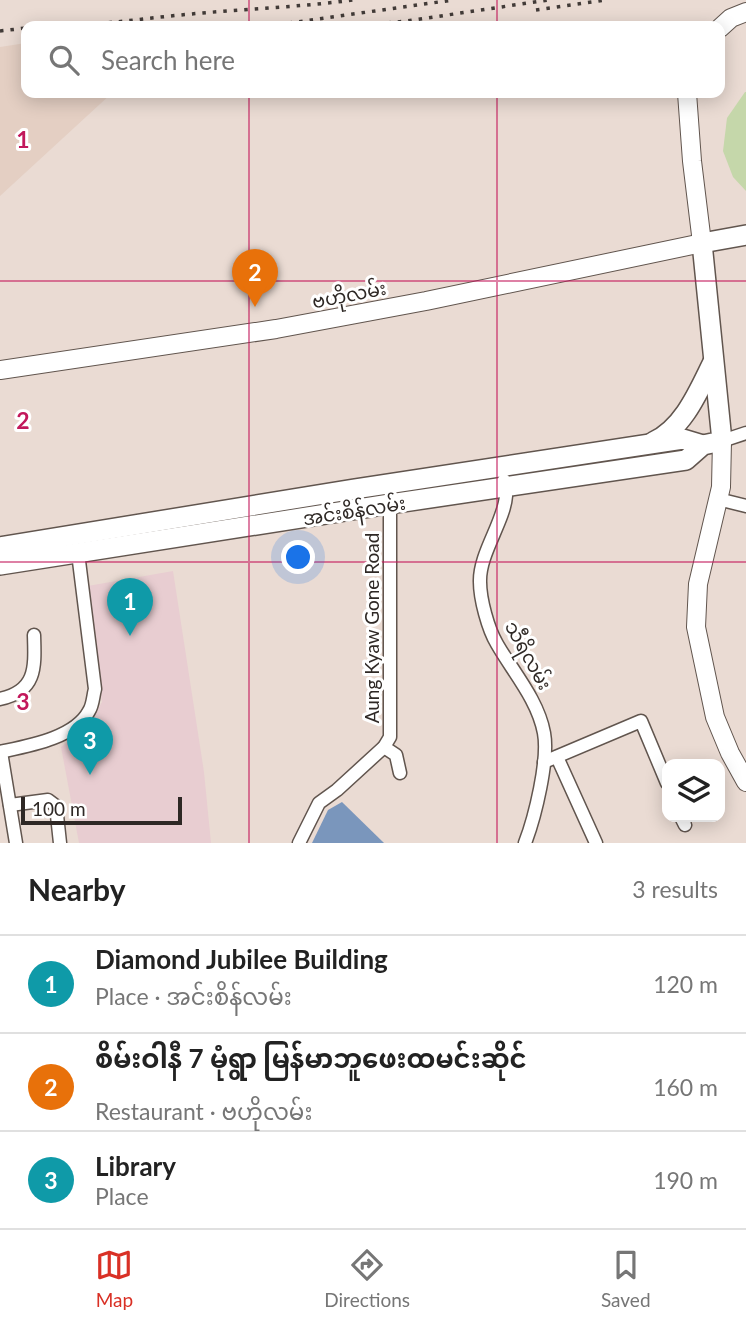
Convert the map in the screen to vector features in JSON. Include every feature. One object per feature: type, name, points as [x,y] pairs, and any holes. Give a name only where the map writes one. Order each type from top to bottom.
[{"type":"main road","points":[[725,23],[746,12]]},
{"type":"main road","points":[[687,98],[722,440],[721,487],[698,584],[696,627],[715,717],[746,782]]},
{"type":"main road","points":[[702,243],[746,235]]},
{"type":"main road","name":"ဗဟိုလမ်း","points":[[0,370],[276,329],[426,301],[702,243]]},
{"type":"main road","name":"အင်းစိန်လမ်း","points":[[645,446],[661,439],[677,424],[714,361]]},
{"type":"main road","name":"အင်းစိန်လမ်း","points":[[283,511],[390,504],[645,446],[683,439],[703,445]]},
{"type":"main road","name":"အင်းစိန်လမ်း","points":[[0,565],[42,550],[503,477],[686,460],[703,445],[722,440]]},
{"type":"main road","name":"အင်းစိန်လမ်း","points":[[0,547],[78,553],[149,533]]},
{"type":"street","points":[[722,440],[746,433]]},
{"type":"street","name":"သီရိလမ်း","points":[[503,477],[506,494],[480,580],[483,604],[495,640],[535,707],[544,734],[544,762],[525,843]]},
{"type":"street","points":[[718,499],[746,506]]},
{"type":"street","name":"Aung Kyaw Gone Road","points":[[299,843],[318,803],[337,790],[384,747],[390,737],[390,504]]},
{"type":"street","points":[[16,843],[0,752],[64,734],[79,724],[90,710],[95,689],[78,553]]},
{"type":"street","points":[[0,699],[21,692],[30,680],[35,662],[34,635]]},
{"type":"street","points":[[544,762],[641,721],[662,771]]},
{"type":"street","points":[[384,747],[396,755],[400,773]]},
{"type":"street","points":[[557,757],[596,843]]},
{"type":"street","points":[[10,805],[48,800],[55,806],[60,843]]},
{"type":"shaded area","points":[[21,44],[21,98],[107,98],[0,196],[0,47]]},
{"type":"shaded area","points":[[173,571],[204,772],[211,843],[79,843],[61,747],[89,725],[102,702],[82,587]]},
{"type":"green space","points":[[745,92],[746,191],[733,177],[723,151],[727,118]]},
{"type":"water","points":[[342,802],[384,843],[312,843],[328,810]]},
{"type":"railway","points":[[126,21],[353,0]]},
{"type":"railway","points":[[304,21],[453,0]]},
{"type":"railway","points":[[407,21],[548,0]]},
{"type":"railway","points":[[536,10],[606,0]]},
{"type":"railway","points":[[0,31],[21,29]]},
{"type":"place","name":"စိမ်းဝါနီ 7 မုံရွာ မြန်မာဘူဖေးထမင်းဆိုင်","points":[[255,307]]},
{"type":"place","name":"Diamond Jubilee Building","points":[[130,636]]},
{"type":"place","name":"Library","points":[[90,775]]}]
